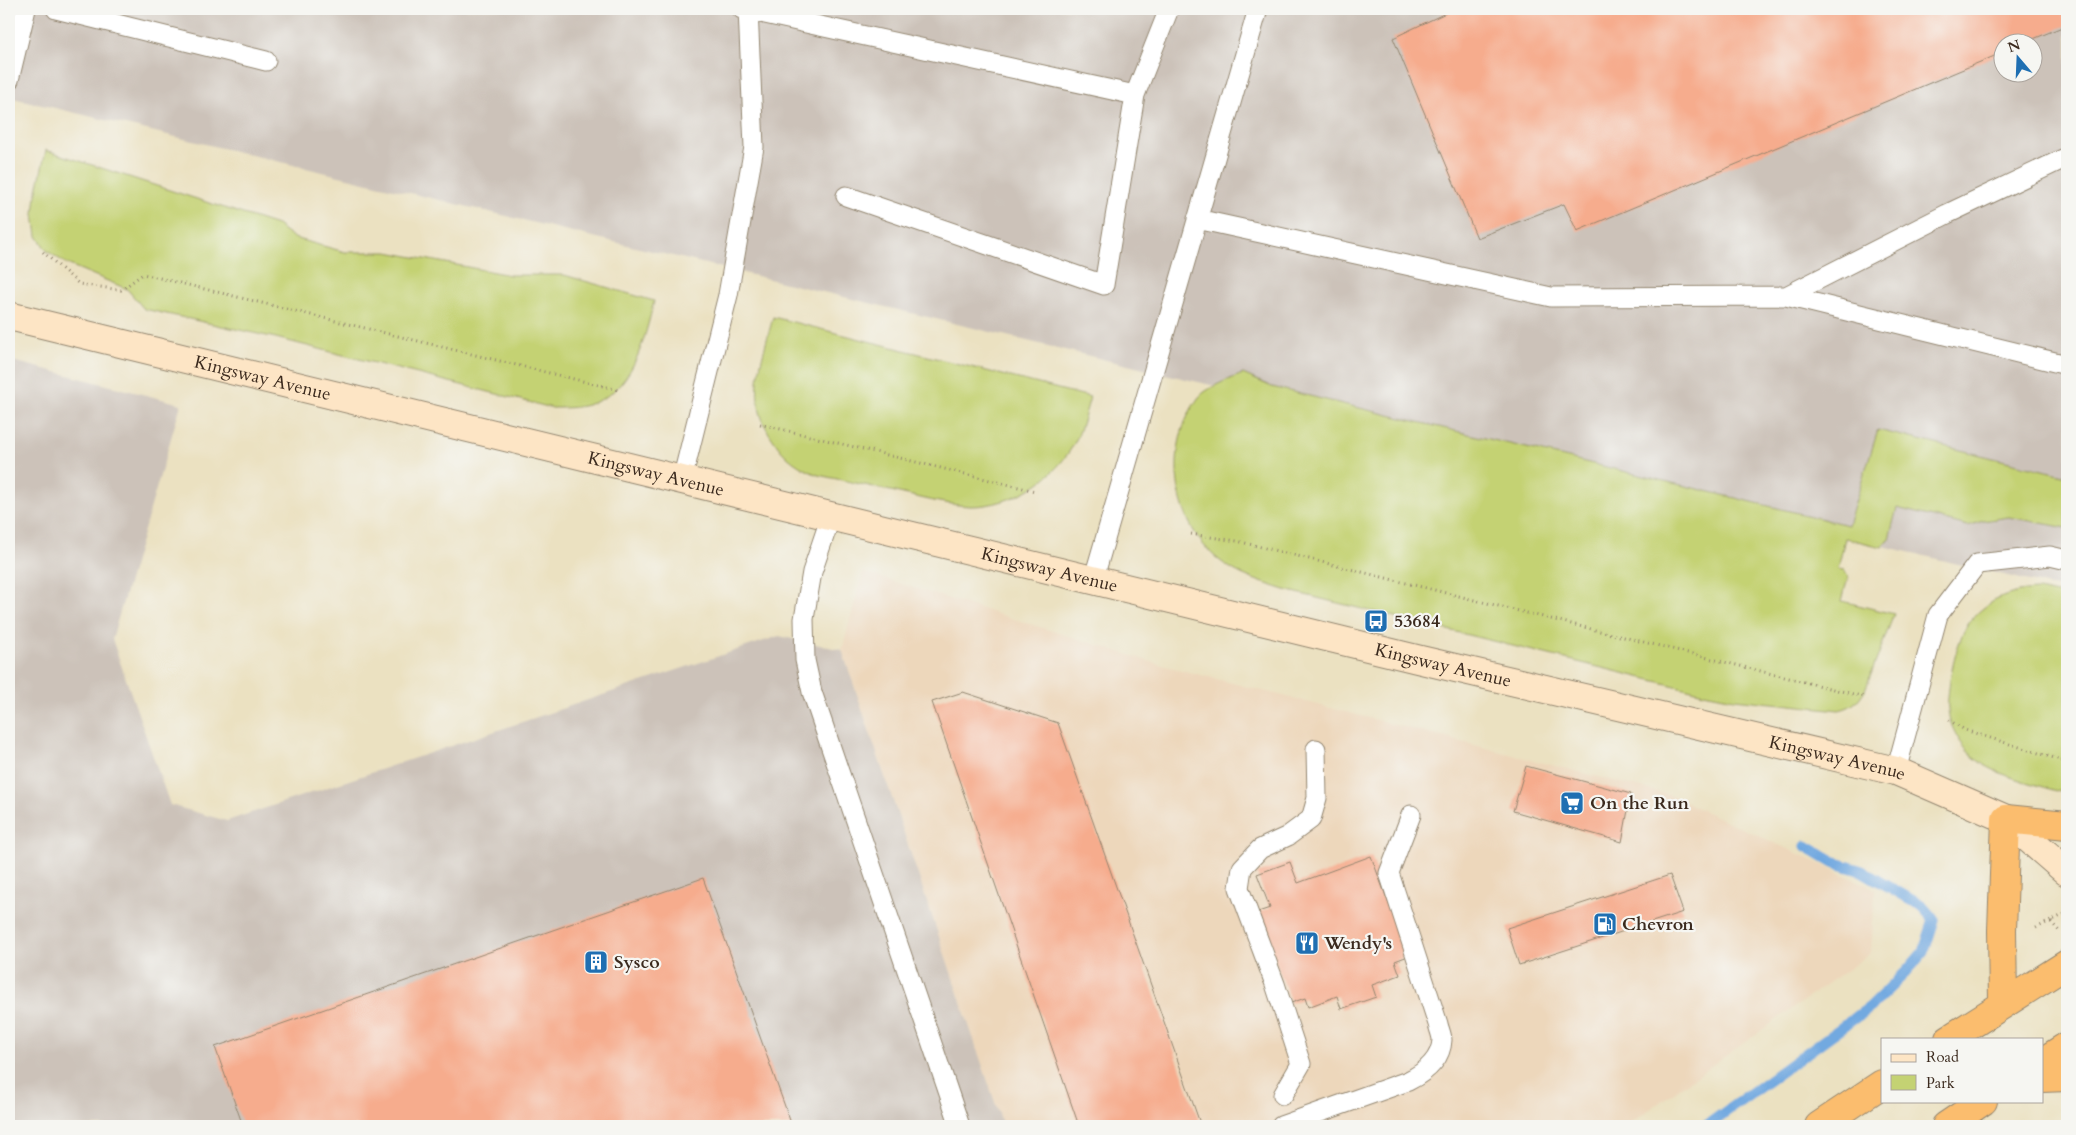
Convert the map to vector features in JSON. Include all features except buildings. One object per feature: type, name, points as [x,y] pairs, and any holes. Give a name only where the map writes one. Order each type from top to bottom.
[{"type":"highway","points":[[2003,1003],[2002,930],[2006,819],[2067,826]]},
{"type":"highway","points":[[1951,1038],[2003,1003],[2067,964]]},
{"type":"highway","points":[[2044,1061],[2067,1046]]},
{"type":"highway","points":[[2044,1078],[2067,1077]]},
{"type":"highway","points":[[1819,1126],[1881,1085]]},
{"type":"highway","points":[[1946,1126],[1982,1102]]},
{"type":"main road","name":"Kingsway Avenue","points":[[9,316],[1431,663],[1896,771],[2006,819],[2067,872]]},
{"type":"lane","points":[[9,80],[26,9]]},
{"type":"lane","points":[[56,9],[266,60]]},
{"type":"lane","points":[[682,480],[728,295],[754,147],[746,9],[1135,95]]},
{"type":"lane","points":[[846,196],[1104,285],[1135,95],[1169,9]]},
{"type":"lane","points":[[1093,581],[1258,9]]},
{"type":"lane","points":[[1786,296],[1947,214],[2067,157]]},
{"type":"lane","points":[[1198,219],[1551,297],[1786,296],[2067,365]]},
{"type":"lane","points":[[831,516],[812,572],[804,619],[805,660],[812,692],[960,1126]]},
{"type":"lane","points":[[1896,771],[1938,614],[1977,564],[2050,556],[2067,560]]},
{"type":"lane","points":[[1282,1096],[1300,1064],[1275,984],[1239,888],[1242,868],[1260,849],[1288,836],[1311,819],[1317,798],[1316,749]]},
{"type":"lane","points":[[1281,1126],[1408,1081],[1422,1074],[1432,1065],[1442,1040],[1389,873],[1411,815]]},
{"type":"path","points":[[43,252],[80,284],[122,290],[143,274],[619,390]]},
{"type":"path","points":[[760,424],[1034,491]]},
{"type":"path","points":[[1192,534],[1237,541],[1865,697]]},
{"type":"path","points":[[1949,720],[1965,730],[2067,762]]},
{"type":"path","points":[[2027,931],[2051,922],[2064,914]]},
{"type":"path","points":[[2051,922],[2061,933]]},
{"type":"shaded area","points":[[9,9],[2067,9],[2067,590],[9,97]]},
{"type":"shaded area","points":[[9,360],[181,404],[112,639],[170,805],[227,821],[779,636],[842,650],[1003,1126],[9,1126]]},
{"type":"shaded area","points":[[863,572],[1158,664],[1669,795],[1875,889],[1871,953],[1626,1126],[1003,1126],[842,650]]},
{"type":"green space","points":[[46,150],[277,225],[294,238],[345,252],[387,252],[510,275],[564,275],[654,301],[641,348],[626,377],[603,399],[587,405],[552,408],[276,338],[144,309],[127,289],[67,264],[47,251],[37,236],[34,214],[36,195]]},
{"type":"green space","points":[[773,317],[1090,397],[1080,430],[1068,454],[1046,478],[1018,495],[987,505],[971,506],[947,503],[818,475],[804,469],[783,453],[765,425],[760,410],[758,380]]},
{"type":"green space","points":[[1243,374],[1272,387],[1848,525],[1878,430],[2067,476],[2067,528],[2009,517],[1983,521],[1968,526],[1897,508],[1889,539],[1882,547],[1845,538],[1838,569],[1844,570],[1848,577],[1842,601],[1894,614],[1865,690],[1857,700],[1852,705],[1839,710],[1734,699],[1285,590],[1250,578],[1226,565],[1203,544],[1191,526],[1183,505],[1178,483],[1177,460],[1180,438],[1188,416],[1199,397],[1214,386]]},
{"type":"green space","points":[[2038,590],[2067,596],[2067,794],[1995,771],[1976,759],[1966,750],[1958,737],[1951,723],[1948,710],[1949,691],[1959,643],[1973,617],[1989,604],[2007,595]]},
{"type":"waterway","points":[[1706,1126],[1870,1007],[1906,972],[1924,951],[1934,920],[1922,906],[1862,871],[1833,862],[1806,846]]},
{"type":"place","name":"53684","points":[[1376,621]]},
{"type":"place","name":"On the Run","points":[[1572,803]]},
{"type":"place","name":"Chevron","points":[[1605,924]]},
{"type":"place","name":"Wendy's","points":[[1307,943]]},
{"type":"place","name":"Sysco","points":[[596,962]]}]
